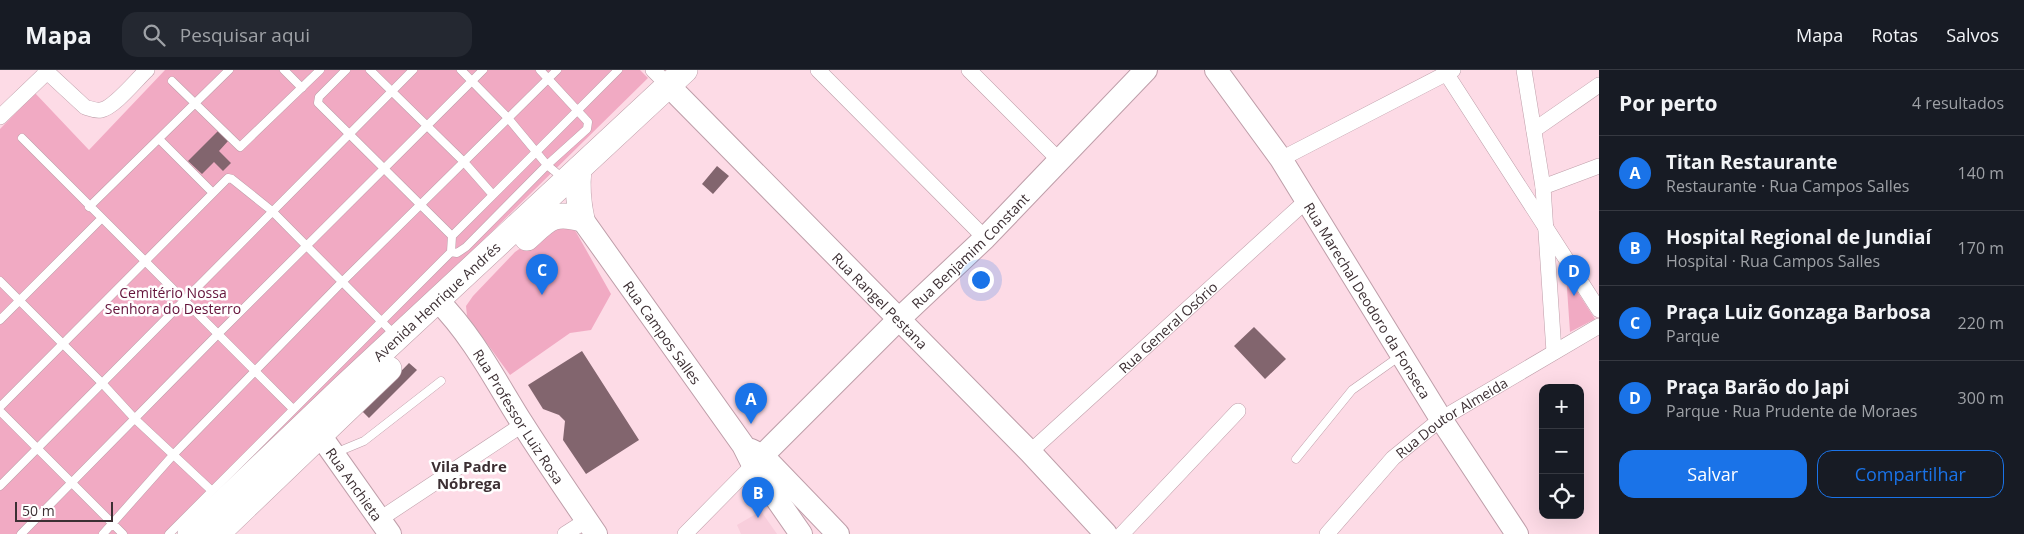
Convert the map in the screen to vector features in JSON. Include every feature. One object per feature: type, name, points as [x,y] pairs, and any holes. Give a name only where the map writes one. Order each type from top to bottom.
[{"type":"main road","name":"Rua Benjamim Constant","points":[[758,461],[984,238],[1146,70]]},
{"type":"main road","name":"Rua Marechal Deodoro da Fonseca","points":[[1216,70],[1281,159],[1441,419],[1517,534]]},
{"type":"main road","name":"Avenida Henrique Andrés","points":[[217,534],[326,444],[443,306],[669,75]]},
{"type":"main road","name":"Rua Rangel Pestana","points":[[669,75],[1106,534]]},
{"type":"main road","points":[[573,175],[582,219]]},
{"type":"main road","name":"Avenida Henrique Andrés","points":[[190,534],[344,387],[547,220],[566,215],[582,219]]},
{"type":"main road","name":"Rua Campos Salles","points":[[582,219],[742,445],[758,461],[801,534]]},
{"type":"main road","name":"Rua Professor Luiz Rosa","points":[[443,306],[477,351],[522,425],[592,527]]},
{"type":"main road","points":[[326,444],[318,424],[337,401],[344,387]]},
{"type":"main road","name":"Rua Anchieta","points":[[326,444],[385,527]]},
{"type":"main road","points":[[758,461],[838,534]]},
{"type":"street","points":[[0,116],[46,71],[85,107],[103,110],[111,105],[147,70]]},
{"type":"street","points":[[818,70],[984,238]]},
{"type":"street","points":[[969,70],[1060,161]]},
{"type":"street","points":[[1524,70],[1543,187],[1554,352]]},
{"type":"street","points":[[1281,159],[1448,71],[1599,310]]},
{"type":"street","points":[[1534,130],[1599,85]]},
{"type":"street","points":[[1543,187],[1599,166]]},
{"type":"street","name":"Rua General Osório","points":[[1030,452],[1306,202]]},
{"type":"street","name":"Rua Doutor Almeida","points":[[1327,534],[1393,458],[1441,419],[1599,326]]},
{"type":"street","points":[[1122,534],[1238,411]]},
{"type":"street","points":[[385,527],[522,425]]},
{"type":"street","name":"Rua Benjamim Constant","points":[[685,534],[758,461]]},
{"type":"street","points":[[565,534],[592,527]]},
{"type":"lane","points":[[89,207],[229,70]]},
{"type":"lane","points":[[284,70],[302,88]]},
{"type":"lane","points":[[172,81],[240,147],[320,70]]},
{"type":"lane","points":[[346,70],[317,100],[318,103],[452,236]]},
{"type":"lane","points":[[370,70],[464,162],[493,195]]},
{"type":"lane","points":[[0,486],[413,70]]},
{"type":"lane","points":[[460,70],[508,118],[547,164],[573,175]]},
{"type":"lane","points":[[21,534],[218,334],[483,70]]},
{"type":"lane","points":[[451,252],[457,253],[466,248],[547,164],[587,129],[588,122],[540,70]]},
{"type":"lane","points":[[103,534],[174,454],[342,282],[558,70]]},
{"type":"lane","points":[[169,534],[451,252],[452,236],[618,70]]},
{"type":"lane","points":[[22,138],[293,409]]},
{"type":"lane","points":[[159,139],[213,193]]},
{"type":"lane","points":[[123,534],[0,409],[225,180],[232,179],[272,211],[391,331]]},
{"type":"lane","points":[[0,320],[101,219]]},
{"type":"lane","points":[[0,281],[102,383],[135,419],[211,490]]},
{"type":"lane","points":[[1296,459],[1352,390],[1402,356]]},
{"type":"lane","points":[[326,444],[364,441],[441,381]]},
{"type":"shaded area","points":[[761,511],[777,534],[741,534],[737,525]]},
{"type":"green space","name":"Cemitério Nossa Senhora do Desterro","points":[[165,70],[640,70],[648,78],[391,331],[174,534],[0,534],[0,129],[35,93],[89,150]]},
{"type":"green space","points":[[567,216],[611,294],[591,330],[570,333],[510,375],[467,316],[466,306],[473,296],[515,252]]},
{"type":"green space","points":[[1566,274],[1595,319],[1570,332]]},
{"type":"building","points":[[219,130],[229,140],[219,151],[231,163],[223,171],[214,162],[202,174],[188,161]]},
{"type":"building","points":[[717,166],[729,176],[713,194],[702,184]]},
{"type":"building","points":[[1254,327],[1286,359],[1265,379],[1234,346]]},
{"type":"building","points":[[582,351],[639,440],[586,474],[563,440],[565,421],[559,415],[543,409],[528,385]]},
{"type":"building","points":[[409,363],[417,370],[369,418],[362,411]]},
{"type":"place","name":"Praça Luiz Gonzaga Barbosa","points":[[542,295]]},
{"type":"place","name":"Praça Barão do Japi","points":[[1574,296]]},
{"type":"place","name":"Titan Restaurante","points":[[751,424]]},
{"type":"place","name":"Hospital Regional de Jundiaí","points":[[758,518]]},
{"type":"district","name":"Vila Padre Nóbrega","points":[[469,474]]}]
